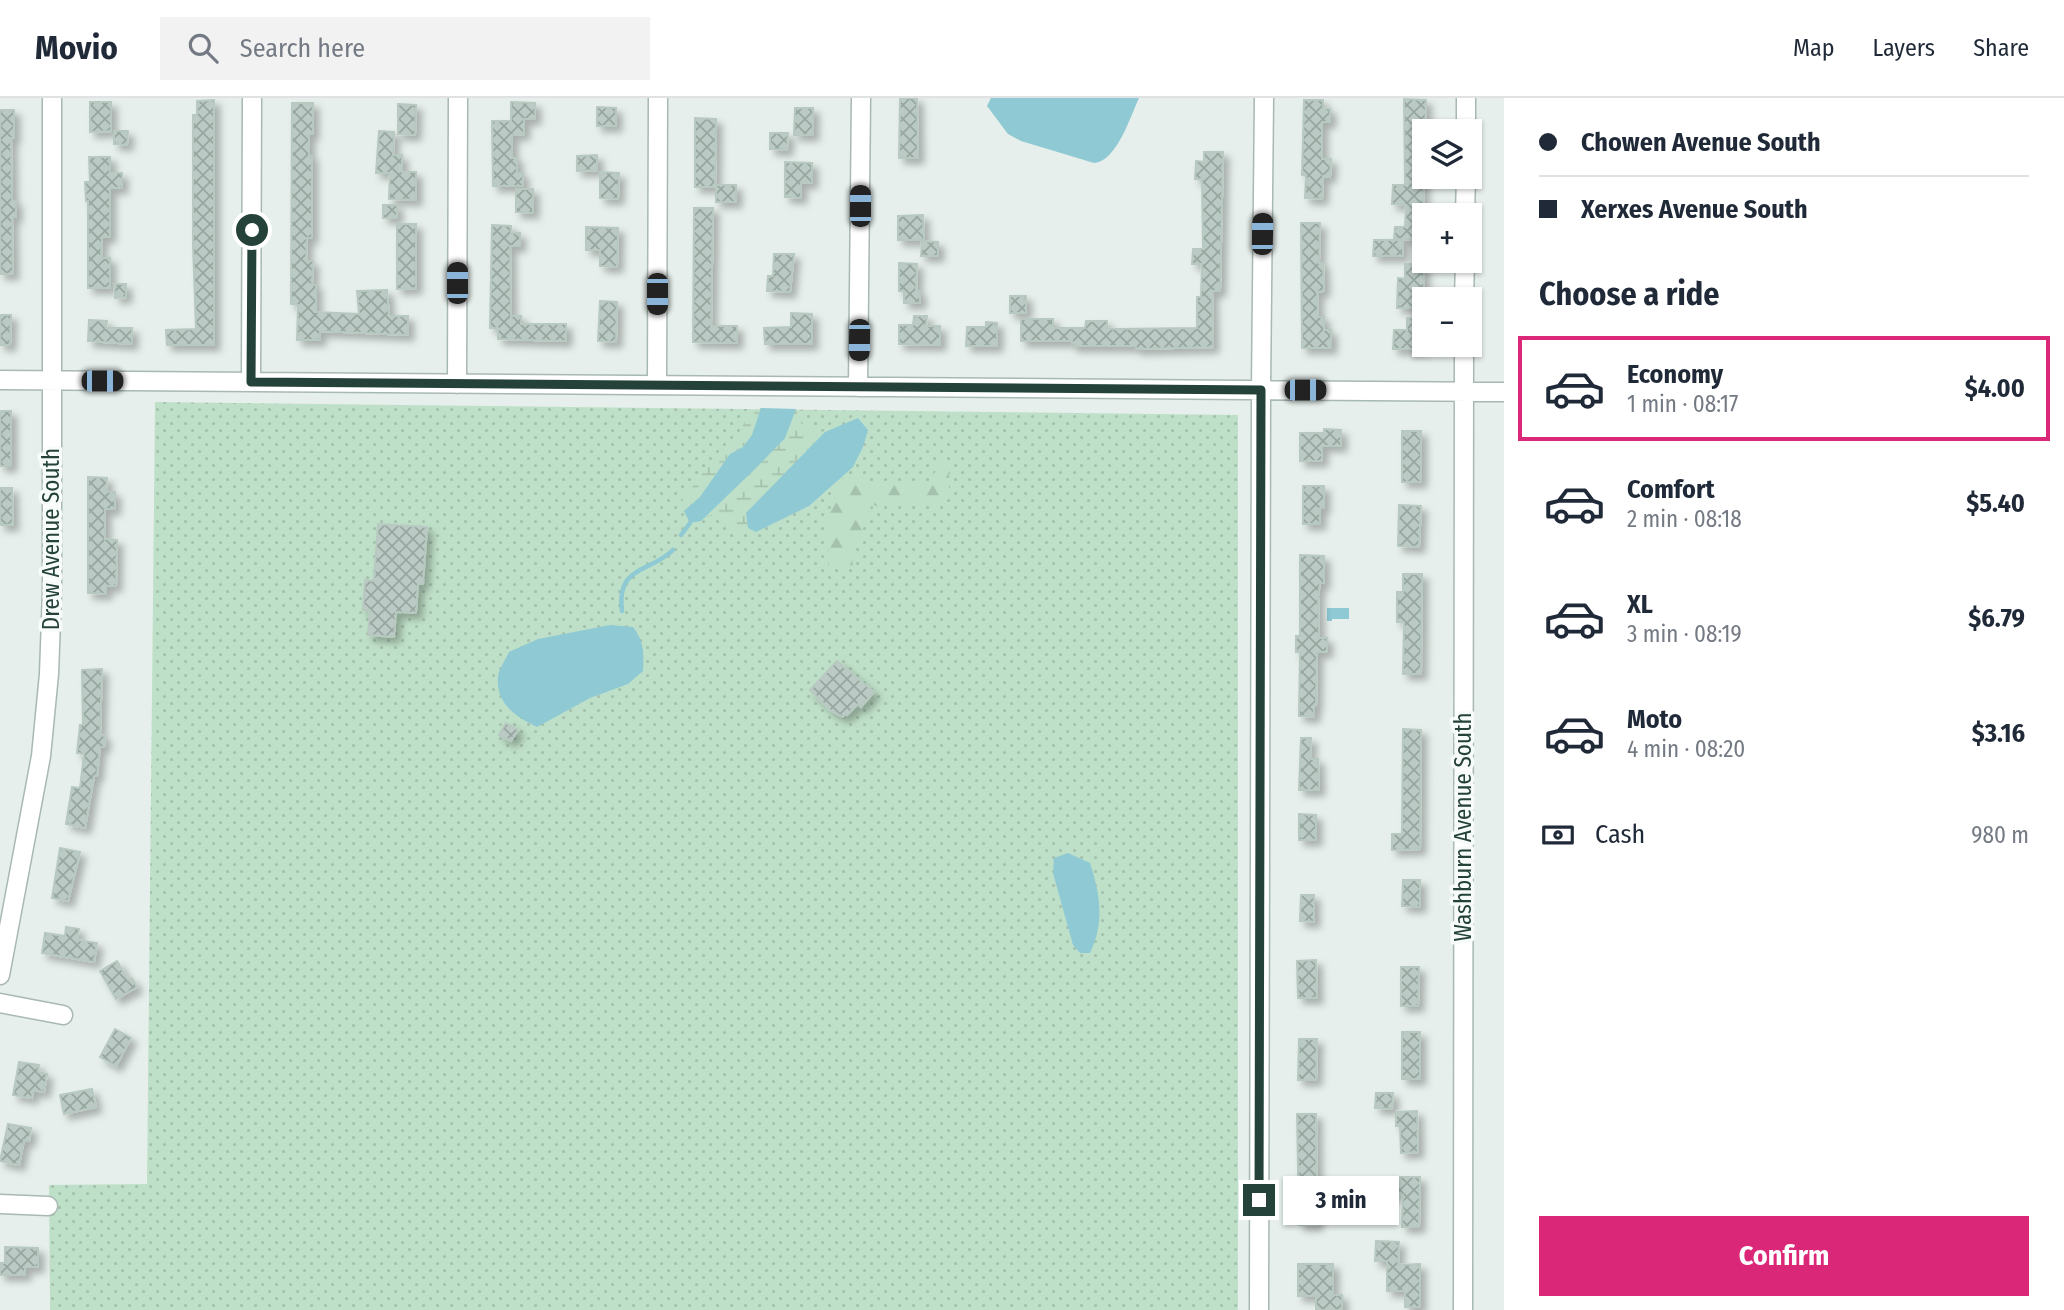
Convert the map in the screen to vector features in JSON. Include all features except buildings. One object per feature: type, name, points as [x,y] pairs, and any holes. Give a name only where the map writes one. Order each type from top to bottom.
[{"type":"street","name":"Drew Avenue South","points":[[0,975],[41,756],[49,674],[52,592],[52,98]]},
{"type":"street","points":[[251,382],[253,98]]},
{"type":"street","points":[[457,384],[458,98]]},
{"type":"street","points":[[657,386],[658,98]]},
{"type":"street","points":[[858,387],[861,98]]},
{"type":"street","points":[[1259,1310],[1264,98]]},
{"type":"street","points":[[1466,98],[1466,119]]},
{"type":"street","name":"Washburn Avenue South","points":[[1463,1310],[1464,357]]},
{"type":"street","points":[[0,380],[1504,392]]},
{"type":"street","points":[[0,1003],[63,1015]]},
{"type":"street","points":[[0,1204],[48,1206]]},
{"type":"green space","points":[[155,402],[1238,415],[1238,1310],[50,1310],[49,1185],[147,1184]]},
{"type":"green space","points":[[761,408],[752,435],[743,447],[730,454],[700,497],[684,511],[680,504],[713,458],[740,431],[749,414]]},
{"type":"green space","points":[[796,409],[799,422],[811,429],[825,432],[746,513],[748,528],[742,534],[713,514],[701,521],[784,438]]},
{"type":"green space","points":[[942,461],[949,461],[949,498],[944,503],[880,502],[878,507],[872,504],[852,556],[853,567],[829,566],[825,522],[838,481],[853,474],[868,481],[929,482]]},
{"type":"water","points":[[991,98],[1139,98],[1116,147],[1109,155],[1094,163],[1021,141],[1008,134],[987,106]]},
{"type":"water","points":[[761,408],[796,409],[785,438],[701,521],[690,523],[684,511],[700,497],[730,454],[743,447],[752,435]]},
{"type":"water","points":[[858,418],[868,430],[853,467],[809,506],[756,532],[748,528],[746,513],[825,432]]},
{"type":"water","points":[[1327,608],[1349,608],[1349,619],[1327,621]]},
{"type":"water","points":[[610,625],[633,627],[641,642],[643,671],[628,684],[590,698],[537,727],[515,714],[504,702],[498,687],[498,678],[509,652],[538,639]]},
{"type":"water","points":[[1068,853],[1090,863],[1096,886],[1099,919],[1090,953],[1080,953],[1073,945],[1053,873],[1054,858]]},
{"type":"water","points":[[1340,1183],[1344,1187],[1345,1200],[1340,1204],[1336,1202],[1332,1191],[1335,1184]]},
{"type":"waterway","points":[[681,535],[690,523]]},
{"type":"waterway","points":[[622,611],[624,585],[629,578],[673,550]]},
{"type":"route","points":[[252,230],[251,382],[1261,390],[1259,1200]]}]
